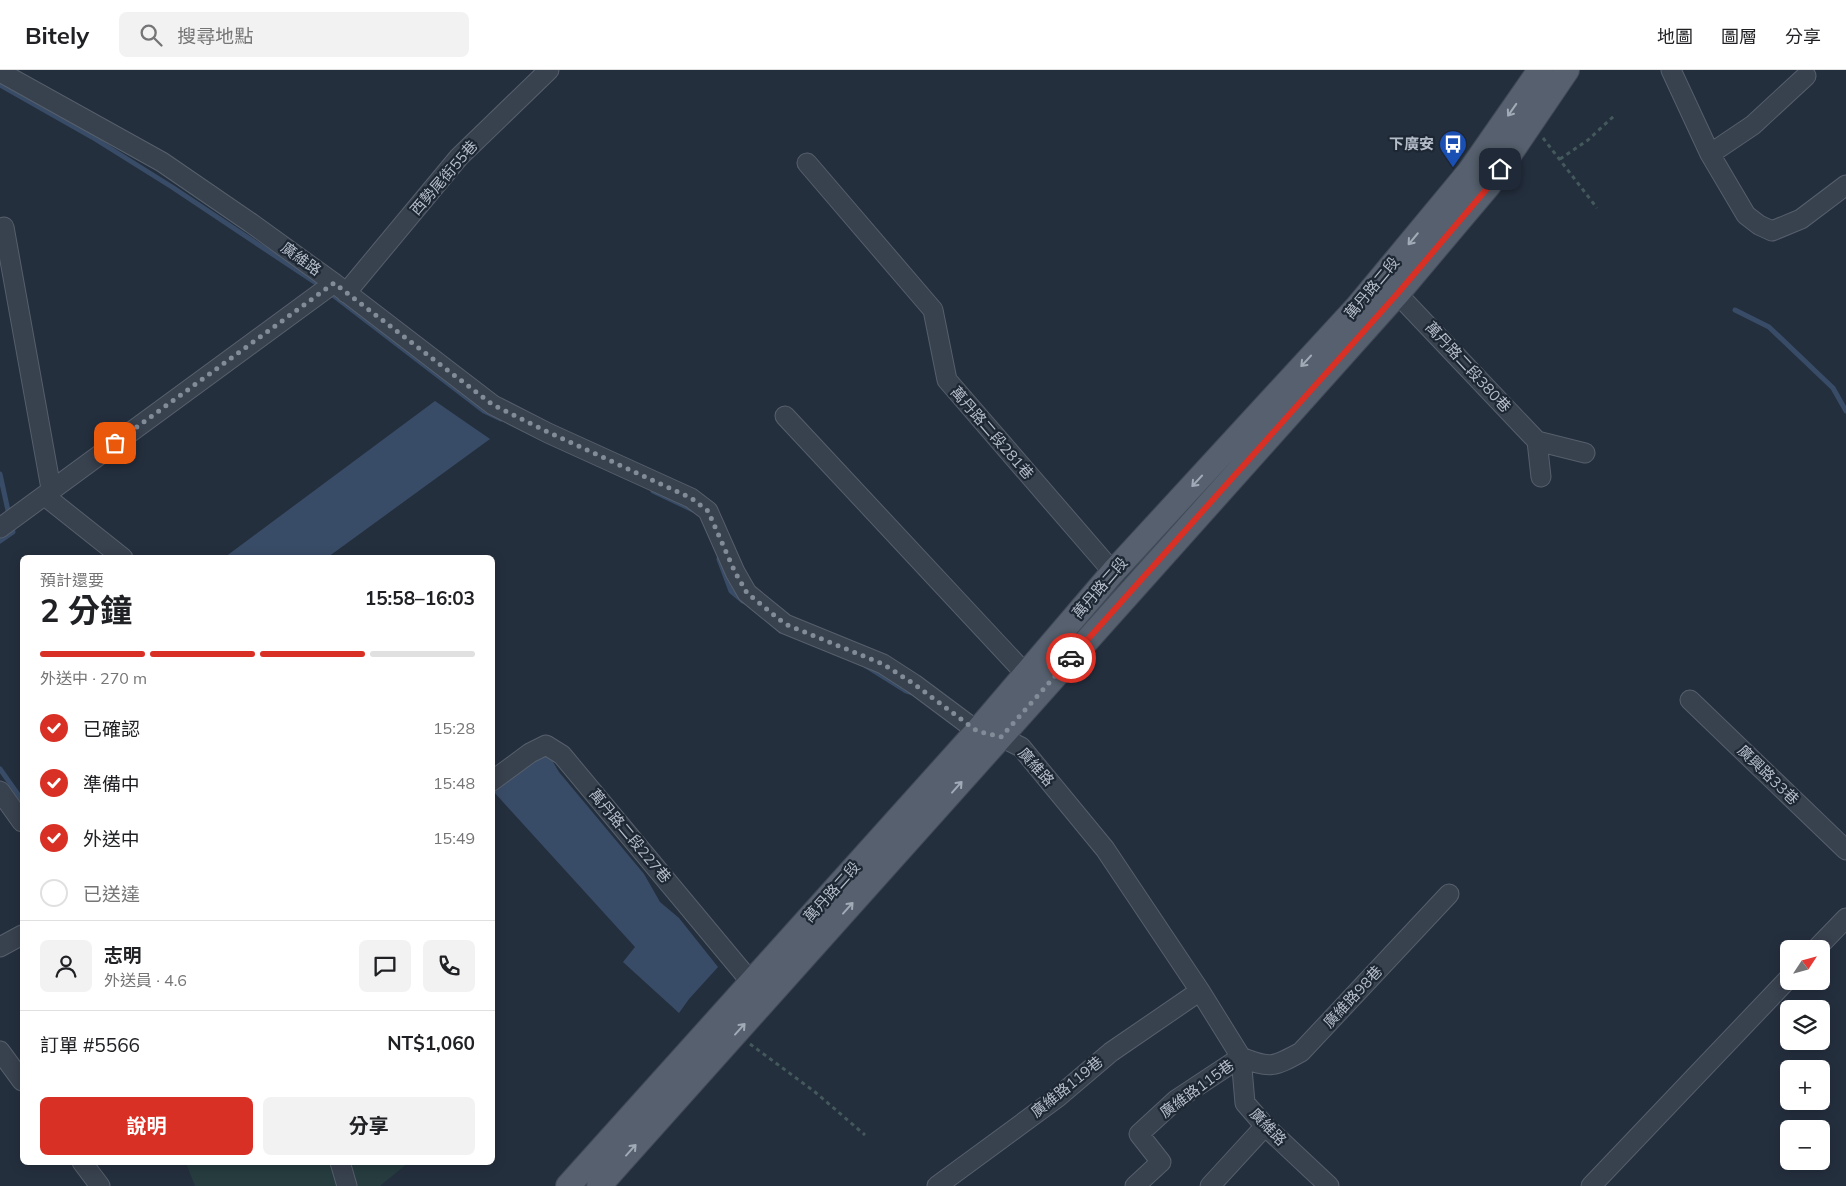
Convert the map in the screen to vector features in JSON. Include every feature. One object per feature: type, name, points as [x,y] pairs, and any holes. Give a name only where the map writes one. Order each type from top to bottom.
[{"type":"main road","name":"萬丹路二段","points":[[568,1186],[977,731],[1113,572],[1357,307],[1469,172],[1540,70]]},
{"type":"main road","name":"萬丹路二段","points":[[599,1186],[1398,293],[1490,185],[1567,70]]},
{"type":"street","name":"西勢尾街55巷","points":[[0,528],[340,288],[459,158],[549,70]]},
{"type":"street","points":[[1671,70],[1710,154],[1746,215],[1759,225],[1772,231],[1801,219],[1846,185]]},
{"type":"street","name":"廣維路","points":[[0,72],[162,162],[251,223],[340,288],[493,405],[691,498],[708,511],[735,572],[747,593],[785,624],[883,664],[914,684],[977,731],[1001,737],[1021,747],[1105,849],[1241,1056],[1245,1103],[1265,1126],[1329,1186]]},
{"type":"street","points":[[1710,154],[1753,125],[1806,76]]},
{"type":"street","name":"萬丹路二段281巷","points":[[807,163],[933,310],[947,380],[1113,572]]},
{"type":"street","points":[[4,227],[48,473],[49,492],[120,555]]},
{"type":"street","name":"萬丹路二段380巷","points":[[1381,277],[1537,441]]},
{"type":"street","points":[[785,416],[1042,690]]},
{"type":"street","points":[[1541,477],[1537,441],[1585,453]]},
{"type":"street","name":"廣興路33巷","points":[[1690,700],[1846,850]]},
{"type":"street","name":"萬丹路二段227巷","points":[[495,778],[530,752],[546,745],[562,755],[751,982]]},
{"type":"street","points":[[0,791],[20,819]]},
{"type":"street","name":"廣維路98巷","points":[[1241,1056],[1258,1064],[1278,1065],[1301,1052],[1449,894]]},
{"type":"street","points":[[1825,940],[1846,918]]},
{"type":"street","points":[[0,947],[20,936]]},
{"type":"street","points":[[1591,1186],[1780,987]]},
{"type":"street","name":"廣維路119巷","points":[[937,1186],[1058,1097],[1111,1052],[1200,991]]},
{"type":"street","points":[[0,1051],[20,1079]]},
{"type":"street","name":"廣維路115巷","points":[[1135,1186],[1161,1162],[1139,1134],[1176,1100],[1241,1056]]},
{"type":"street","points":[[1210,1186],[1265,1126]]},
{"type":"street","points":[[84,1165],[100,1186]]},
{"type":"street","points":[[341,1165],[347,1186]]},
{"type":"path","points":[[1560,159],[1588,140],[1615,115]]},
{"type":"path","points":[[1531,123],[1597,208]]},
{"type":"path","points":[[736,1034],[815,1092],[864,1135]]},
{"type":"green space","points":[[187,1165],[406,1165],[380,1186],[195,1186]]},
{"type":"water","points":[[435,401],[490,439],[331,555],[228,555]]},
{"type":"water","points":[[549,755],[559,772],[644,874],[660,902],[679,918],[718,967],[679,1013],[623,962],[635,947],[495,793],[495,788],[533,759]]},
{"type":"waterway","points":[[0,85],[92,137],[172,187],[322,287]]},
{"type":"waterway","points":[[329,292],[484,411],[501,419]]},
{"type":"waterway","points":[[1735,310],[1769,327],[1833,388],[1846,411]]},
{"type":"waterway","points":[[0,474],[9,515]]},
{"type":"waterway","points":[[653,491],[693,510]]},
{"type":"waterway","points":[[0,541],[13,532],[11,524]]},
{"type":"waterway","points":[[719,559],[731,591],[743,601]]},
{"type":"waterway","points":[[866,666],[906,691],[915,694]]},
{"type":"waterway","points":[[0,769],[20,797]]},
{"type":"way so far","points":[[115,443],[334,283],[493,405],[691,498],[708,511],[735,572],[747,593],[766,610],[785,624],[883,664],[914,684],[977,731],[1001,737],[1071,658]]},
{"type":"place","name":"下廣安","points":[[1453,168]]},
{"type":"route","points":[[1071,658],[1398,293],[1490,185],[1500,169]]}]
